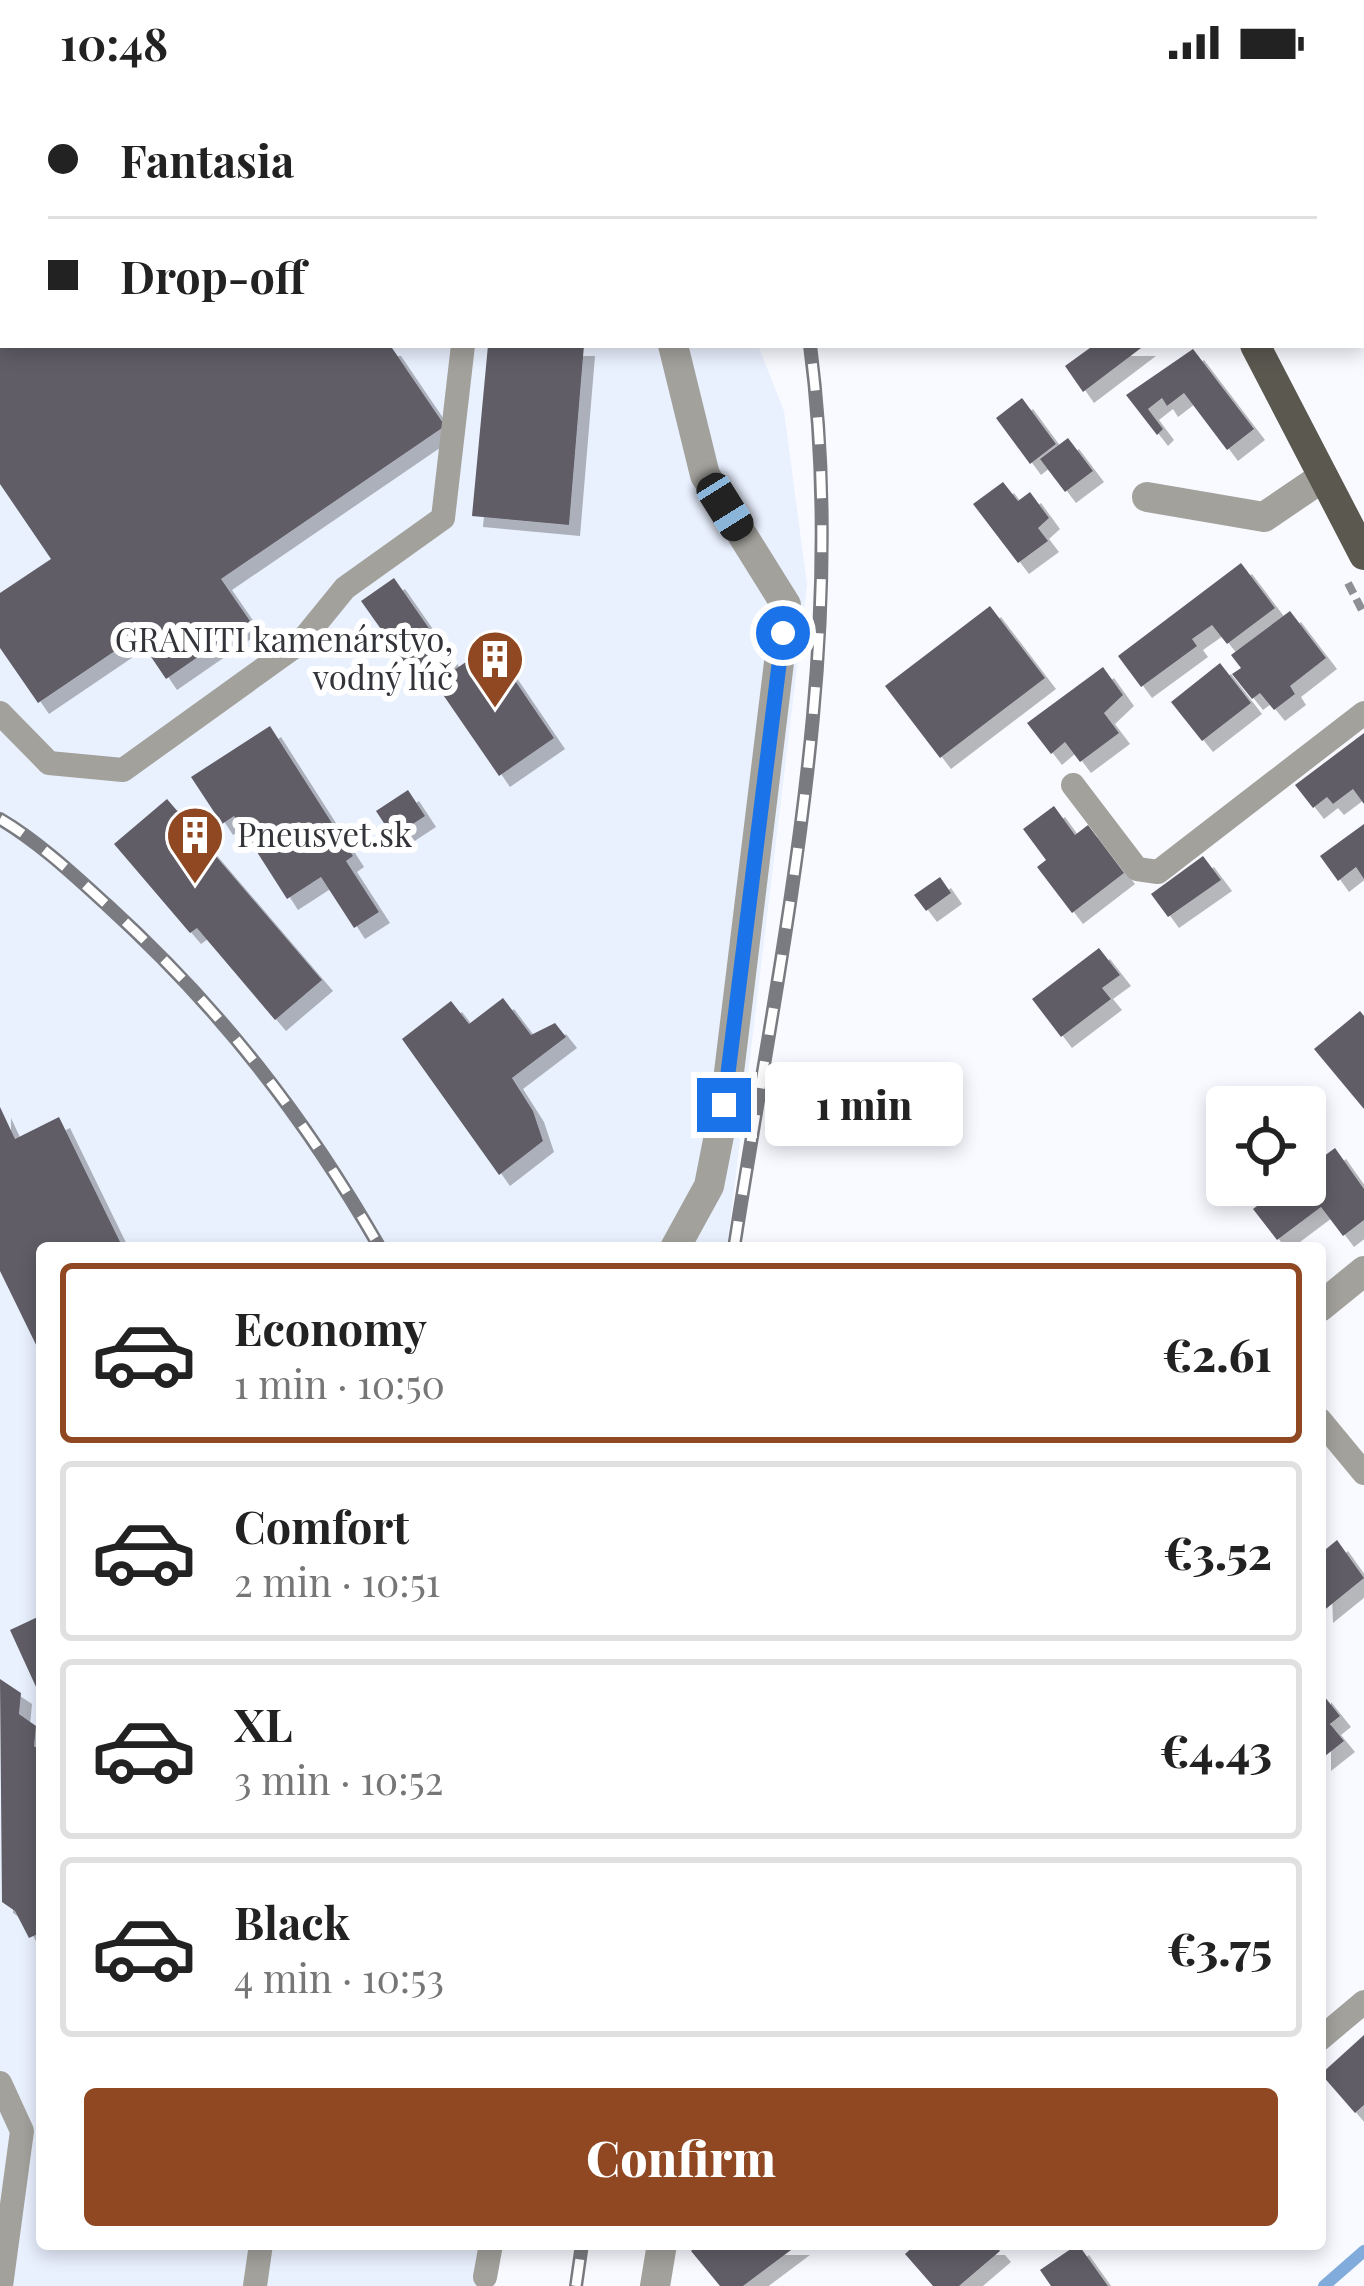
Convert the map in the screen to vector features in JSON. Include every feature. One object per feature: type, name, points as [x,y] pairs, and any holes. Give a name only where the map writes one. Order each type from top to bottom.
[{"type":"main road","points":[[1257,348],[1364,555]]},
{"type":"street","points":[[675,348],[705,475],[786,605],[724,1105],[709,1186],[677,1242]]},
{"type":"street","points":[[1147,497],[1264,518],[1323,477]]},
{"type":"street","points":[[1326,1302],[1364,1271]]},
{"type":"street","points":[[655,2286],[661,2250]]},
{"type":"lane","points":[[0,713],[49,763],[123,770],[301,642],[345,588],[443,518],[463,348]]},
{"type":"lane","points":[[1073,785],[1137,869],[1158,872],[1364,713]]},
{"type":"lane","points":[[1326,1427],[1364,1473]]},
{"type":"lane","points":[[1326,2034],[1364,2002]]},
{"type":"lane","points":[[0,2083],[22,2131],[1,2286]]},
{"type":"lane","points":[[255,2286],[260,2250]]},
{"type":"lane","points":[[485,2277],[490,2250]]},
{"type":"shaded area","points":[[0,348],[759,348],[784,411],[807,585],[728,1242],[36,1242],[36,2250],[489,2250],[476,2286],[0,2286]]},
{"type":"building","points":[[0,348],[392,348],[445,426],[221,579],[250,621],[166,679],[137,636],[38,703],[0,648],[0,593],[51,559],[0,484]]},
{"type":"building","points":[[488,348],[584,348],[569,525],[472,516]]},
{"type":"building","points":[[1090,348],[1141,348],[1083,392],[1065,366]]},
{"type":"building","points":[[1193,349],[1254,429],[1227,450],[1184,393],[1167,406],[1162,398],[1148,409],[1163,429],[1157,435],[1126,395]]},
{"type":"building","points":[[1022,398],[1056,444],[1030,464],[996,418]]},
{"type":"building","points":[[1068,438],[1093,471],[1065,492],[1040,459]]},
{"type":"building","points":[[1003,482],[1018,501],[1030,492],[1049,518],[1038,528],[1048,541],[1018,563],[973,504]]},
{"type":"building","points":[[1241,563],[1275,608],[1227,644],[1212,625],[1192,639],[1197,646],[1141,687],[1118,656]]},
{"type":"building","points":[[394,578],[449,657],[417,680],[361,601]]},
{"type":"building","points":[[990,606],[1045,678],[940,758],[885,686]]},
{"type":"building","points":[[1290,611],[1326,658],[1290,686],[1295,694],[1274,710],[1260,693],[1252,699],[1232,674],[1241,668],[1231,655]]},
{"type":"building","name":"GRANITI kamenárstvo, vodný lúč","points":[[491,645],[554,738],[499,776],[435,683]]},
{"type":"building","points":[[1220,663],[1251,703],[1202,741],[1171,702]]},
{"type":"building","points":[[1103,667],[1123,695],[1104,713],[1119,733],[1080,762],[1065,742],[1051,754],[1027,723]]},
{"type":"building","points":[[270,726],[353,856],[346,861],[379,912],[354,928],[321,877],[287,899],[234,816],[222,824],[191,777]]},
{"type":"building","points":[[1364,733],[1364,804],[1353,789],[1333,804],[1327,797],[1313,808],[1295,785]]},
{"type":"building","points":[[408,790],[425,816],[393,837],[376,811]]},
{"type":"building","name":"Pneusvet.sk","points":[[167,799],[322,980],[275,1020],[197,928],[190,933],[114,844]]},
{"type":"building","points":[[1054,806],[1075,835],[1088,825],[1124,873],[1072,913],[1037,867],[1046,860],[1023,829]]},
{"type":"building","points":[[1364,824],[1364,879],[1356,867],[1338,881],[1320,856]]},
{"type":"building","points":[[1203,856],[1221,880],[1168,917],[1151,894]]},
{"type":"building","points":[[940,877],[951,893],[926,911],[914,895]]},
{"type":"building","points":[[1099,948],[1120,975],[1102,988],[1111,999],[1061,1037],[1032,999]]},
{"type":"building","points":[[503,998],[531,1035],[555,1023],[566,1037],[512,1078],[533,1111],[543,1141],[499,1175],[402,1039],[451,1001],[469,1024]]},
{"type":"building","points":[[1360,1011],[1364,1016],[1364,1109],[1314,1049]]},
{"type":"building","points":[[0,1107],[15,1139],[59,1117],[120,1242],[36,1242],[36,1345],[0,1271]]},
{"type":"building","points":[[1335,1148],[1364,1189],[1364,1220],[1343,1236],[1321,1207],[1277,1240],[1253,1209],[1326,1206],[1326,1155]]},
{"type":"building","points":[[1337,1540],[1364,1578],[1326,1609],[1326,1549]]},
{"type":"building","points":[[36,1618],[36,1687],[10,1630]]},
{"type":"building","points":[[0,1679],[21,1693],[19,1714],[36,1726],[36,1935],[29,1938],[15,1911],[2,1902]]},
{"type":"building","points":[[1326,1698],[1340,1716],[1330,1724],[1344,1741],[1326,1755]]},
{"type":"building","points":[[1364,2035],[1364,2105],[1355,2113],[1326,2080],[1326,2069]]},
{"type":"building","points":[[791,2250],[743,2286],[720,2286],[691,2251]]},
{"type":"building","points":[[909,2250],[1000,2251],[959,2286],[933,2286],[905,2254]]},
{"type":"building","points":[[1069,2250],[1082,2250],[1108,2286],[1051,2286],[1040,2270]]},
{"type":"waterway","points":[[1324,2286],[1364,2251]]},
{"type":"railway","points":[[735,1242],[789,911],[816,685],[820,459],[810,348]]},
{"type":"railway","points":[[0,819],[42,848],[107,905],[223,1024],[321,1153],[376,1242]]},
{"type":"railway","points":[[576,2286],[581,2250]]},
{"type":"place","name":"GRANITI kamenárstvo, vodný lúč","points":[[495,710]]},
{"type":"place","name":"Pneusvet.sk","points":[[195,886]]},
{"type":"route","points":[[724,1105],[783,633]]}]
